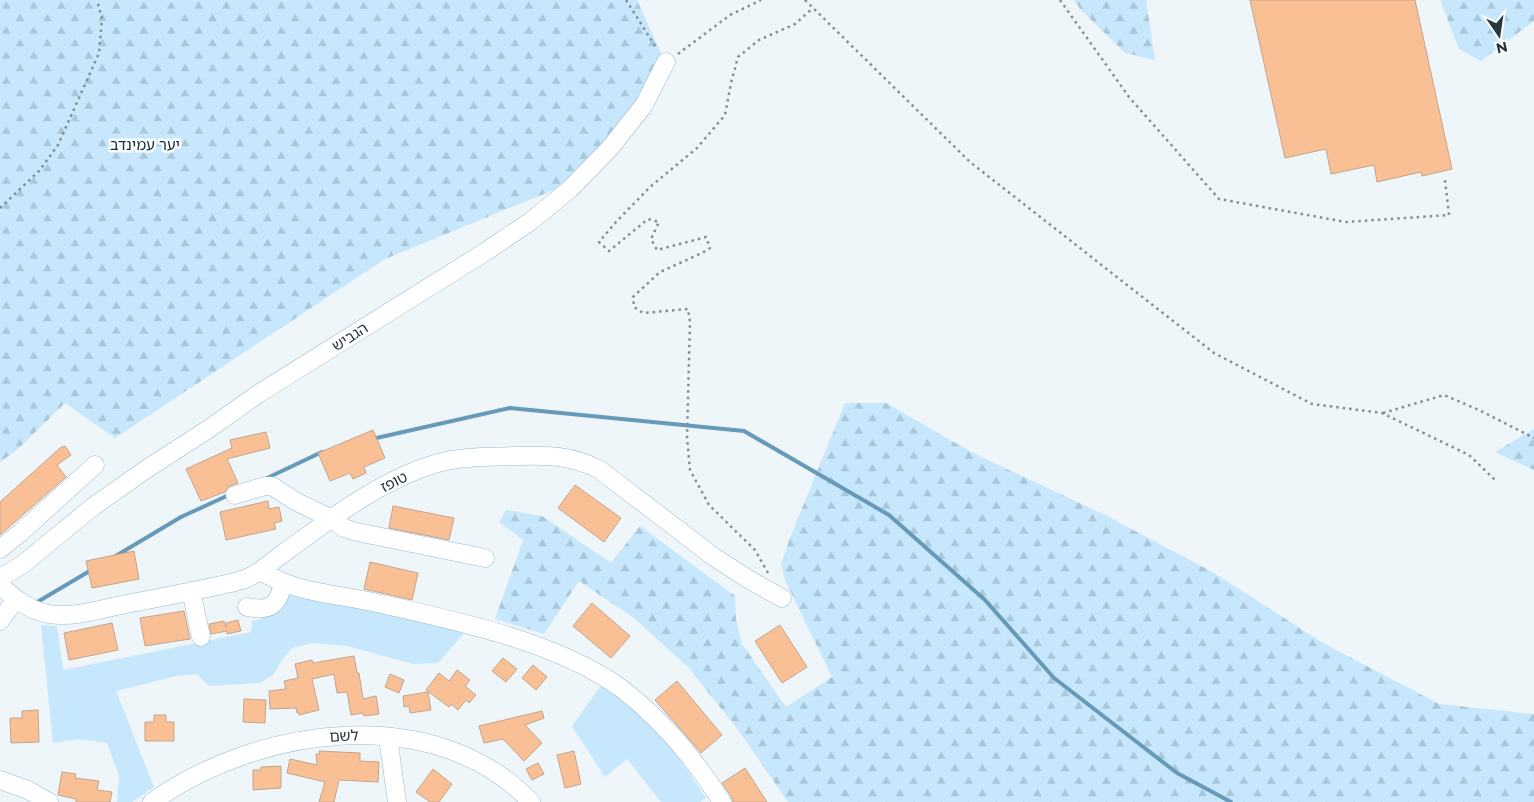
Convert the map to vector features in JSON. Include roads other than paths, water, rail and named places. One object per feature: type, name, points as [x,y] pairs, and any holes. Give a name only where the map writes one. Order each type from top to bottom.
[{"type":"street","name":"הגביש","points":[[0,578],[29,559],[88,511],[145,470],[258,394],[485,252],[531,221],[570,189],[610,148],[644,105],[666,62]]},
{"type":"street","name":"טופז","points":[[0,585],[23,604],[40,612],[72,614],[238,581],[260,571],[357,502],[395,480],[420,469],[446,461],[487,456],[541,455],[569,458],[593,466],[607,474],[714,557],[782,598]]},
{"type":"street","points":[[0,549],[95,465]]},
{"type":"street","points":[[235,495],[265,486],[272,486],[295,501],[332,519],[344,528],[485,558]]},
{"type":"street","points":[[260,571],[283,582],[306,589],[462,623],[526,642],[574,661],[621,689],[659,722],[692,759],[722,802]]},
{"type":"street","points":[[246,607],[263,609],[277,602],[281,594],[283,582]]},
{"type":"street","points":[[191,591],[201,637]]},
{"type":"street","points":[[0,621],[16,599]]},
{"type":"street","name":"לשם","points":[[152,802],[168,790],[205,770],[260,749],[333,736],[356,735],[388,737],[437,746],[470,758],[500,775],[531,802]]},
{"type":"street","points":[[388,737],[397,802]]},
{"type":"street","points":[[0,780],[19,785],[50,802]]},
{"type":"waterway","points":[[372,439],[510,408],[744,431],[889,515],[985,600],[1054,678],[1177,773],[1231,802]]},
{"type":"waterway","points":[[265,479],[322,452]]},
{"type":"waterway","points":[[114,557],[181,517],[231,494]]},
{"type":"waterway","points":[[34,604],[93,569]]},
{"type":"park label","name":"יער עמינדב","points":[[145,145]]}]
